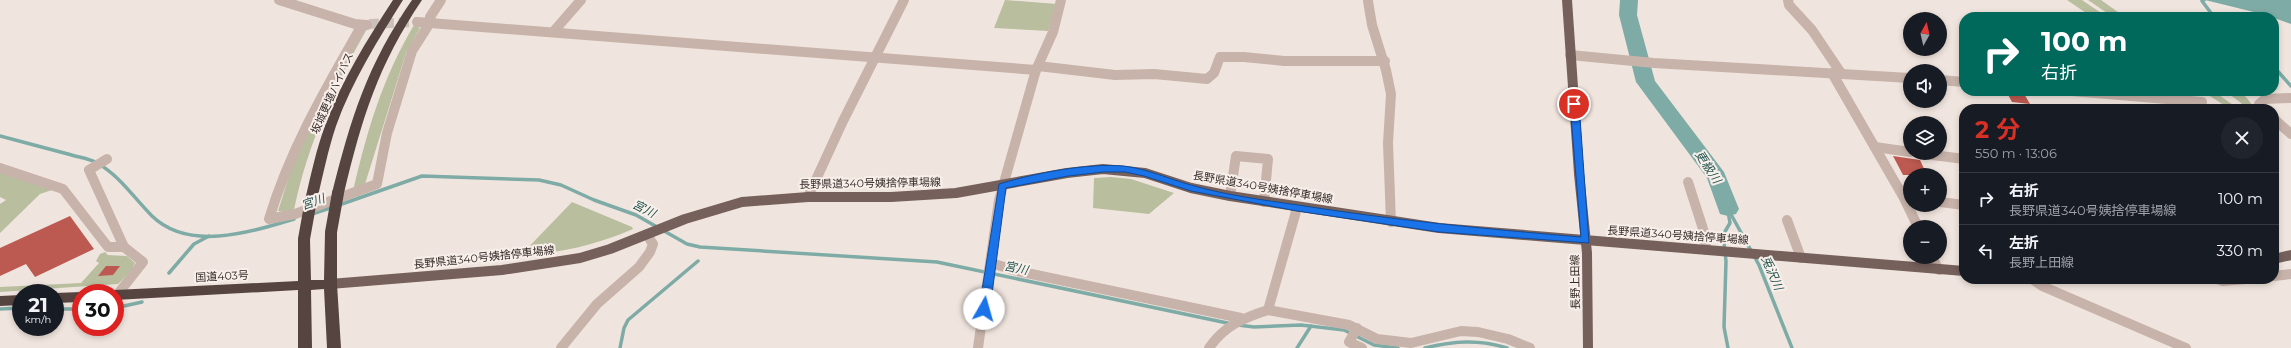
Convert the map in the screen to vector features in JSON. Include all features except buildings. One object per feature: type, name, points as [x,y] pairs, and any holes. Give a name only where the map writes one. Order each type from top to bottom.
[{"type":"highway","name":"坂城更埴バイパス","points":[[304,348],[304,239],[311,200],[324,146],[336,112],[367,48],[398,0]]},
{"type":"highway","points":[[334,348],[330,284],[331,232],[338,193],[352,137],[374,74],[403,21],[417,0]]},
{"type":"highway","name":"国道403号","points":[[124,295],[330,284]]},
{"type":"highway","points":[[0,301],[12,300]]},
{"type":"main road","name":"長野上田線","points":[[1567,0],[1570,54],[1586,241],[1588,348]]},
{"type":"main road","name":"長野県道340号姨捨停車場線","points":[[330,284],[542,265],[580,258],[742,202],[808,197],[924,196],[1002,186],[1068,173],[1103,169],[1125,169],[1145,173],[1191,188],[1297,208],[1439,228],[1959,271]]},
{"type":"main road","points":[[2279,258],[2291,255]]},
{"type":"street","points":[[279,0],[365,25],[304,125],[284,171],[269,219],[295,214],[377,184],[387,133],[412,51],[431,21],[430,17],[441,0]]},
{"type":"street","points":[[554,31],[581,0]]},
{"type":"street","points":[[808,197],[904,0]]},
{"type":"street","points":[[978,348],[1002,186],[1037,68],[1053,32],[1061,0]]},
{"type":"street","points":[[1367,0],[1369,20],[1375,40],[1379,44],[1385,61],[1391,93],[1392,111],[1388,140],[1391,222]]},
{"type":"street","points":[[1788,0],[1789,5],[1812,30],[1837,73],[1875,147],[1903,192]]},
{"type":"street","points":[[417,22],[431,21],[1115,75],[1154,74],[1207,79],[1212,77],[1216,71],[1220,57],[1230,56],[1324,63],[1354,60],[1385,61]]},
{"type":"street","points":[[1570,54],[1630,61],[1903,78]]},
{"type":"street","points":[[1947,81],[1959,82]]},
{"type":"street","points":[[2131,96],[2202,102]]},
{"type":"street","points":[[2259,104],[2265,99],[2291,98]]},
{"type":"street","points":[[2279,123],[2291,134]]},
{"type":"street","points":[[1875,147],[1903,151]]},
{"type":"street","points":[[1230,196],[1236,156],[1268,159],[1264,202]]},
{"type":"street","points":[[1947,157],[1959,159]]},
{"type":"street","points":[[107,159],[88,170],[124,247],[143,262],[124,285]]},
{"type":"street","points":[[0,168],[63,189],[108,247],[124,247]]},
{"type":"street","points":[[1688,182],[1709,250]]},
{"type":"street","points":[[1947,203],[1959,205]]},
{"type":"street","points":[[1268,310],[1297,208]]},
{"type":"street","points":[[1787,220],[1802,258]]},
{"type":"street","points":[[561,348],[574,329],[604,298],[646,259],[653,244],[650,233]]},
{"type":"street","points":[[990,264],[1032,275],[1240,319]]},
{"type":"street","points":[[1936,264],[1939,270]]},
{"type":"street","points":[[2279,275],[2291,274]]},
{"type":"street","points":[[2039,284],[2186,348]]},
{"type":"street","points":[[1209,348],[1219,332],[1228,329],[1240,319],[1268,310],[1377,339],[1411,343],[1456,332],[1478,332],[1508,339],[1530,348]]},
{"type":"street","points":[[1354,332],[1349,342],[1362,348]]},
{"type":"green space","points":[[1005,0],[1057,4],[1048,31],[994,28]]},
{"type":"green space","points":[[2067,0],[2082,0],[2100,12],[2085,12]]},
{"type":"green space","points":[[2088,0],[2101,0],[2118,12],[2106,12]]},
{"type":"green space","points":[[414,25],[420,28],[406,53],[365,184],[353,191],[370,126],[384,85]]},
{"type":"green space","points":[[368,27],[333,94],[315,138],[300,185],[294,210],[284,212],[278,211],[291,170],[310,125],[364,29]]},
{"type":"green space","points":[[2210,96],[2220,96],[2232,104],[2222,104]]},
{"type":"green space","points":[[2232,96],[2245,96],[2252,104],[2242,104]]},
{"type":"green space","points":[[0,172],[52,190],[40,194],[0,233],[0,204],[6,200],[0,197]]},
{"type":"green space","points":[[1111,177],[1131,179],[1174,193],[1149,214],[1093,208],[1094,178]]},
{"type":"green space","points":[[572,202],[632,227],[633,229],[592,244],[549,253],[520,256]]},
{"type":"green space","points":[[105,252],[108,255],[127,256],[135,263],[131,271],[118,284],[72,284],[72,287],[64,288],[64,284],[61,284],[81,283],[99,263],[96,261],[100,254]]},
{"type":"green space","points":[[12,286],[12,291],[0,292],[0,287]]},
{"type":"water","points":[[2205,0],[2291,0],[2291,24],[2279,20],[2279,12],[2254,12]]},
{"type":"waterway","name":"更級川","points":[[1629,0],[1628,15],[1646,82],[1717,177],[1728,209]]},
{"type":"waterway","points":[[2204,0],[2202,1],[2210,12]]},
{"type":"waterway","points":[[2279,73],[2291,86]]},
{"type":"waterway","name":"宮川","points":[[0,136],[94,161],[119,180],[152,216],[167,227],[184,233],[209,236]]},
{"type":"waterway","name":"宮川","points":[[339,205],[422,176],[539,180],[561,185],[594,200],[636,215],[687,244],[700,247],[937,262],[1232,324]]},
{"type":"waterway","name":"宮川","points":[[312,214],[333,207]]},
{"type":"waterway","name":"兎沢川","points":[[1728,209],[1759,265],[1792,348]]},
{"type":"waterway","name":"更級川","points":[[1728,211],[1730,223],[1723,235],[1726,261],[1724,327],[1728,348]]},
{"type":"waterway","name":"宮川","points":[[209,236],[240,233],[294,219]]},
{"type":"waterway","points":[[169,273],[194,244],[209,236]]},
{"type":"waterway","points":[[620,348],[624,328],[628,320],[698,261]]},
{"type":"waterway","points":[[124,306],[142,302]]},
{"type":"waterway","points":[[0,309],[12,308]]},
{"type":"waterway","points":[[64,309],[72,309]]},
{"type":"waterway","name":"宮川","points":[[1238,325],[1254,327],[1301,325],[1311,326]]},
{"type":"waterway","name":"更級川","points":[[1297,348],[1311,326]]},
{"type":"waterway","name":"更級川","points":[[1311,326],[1344,330],[1374,345],[1398,348]]},
{"type":"waterway","name":"更級川","points":[[1425,348],[1466,342],[1486,343],[1507,348]]},
{"type":"tunnel","points":[[369,24],[417,22]]},
{"type":"route","points":[[984,309],[1002,186],[1068,173],[1103,169],[1125,169],[1145,173],[1191,188],[1297,208],[1439,228],[1586,241],[1574,104]]}]
